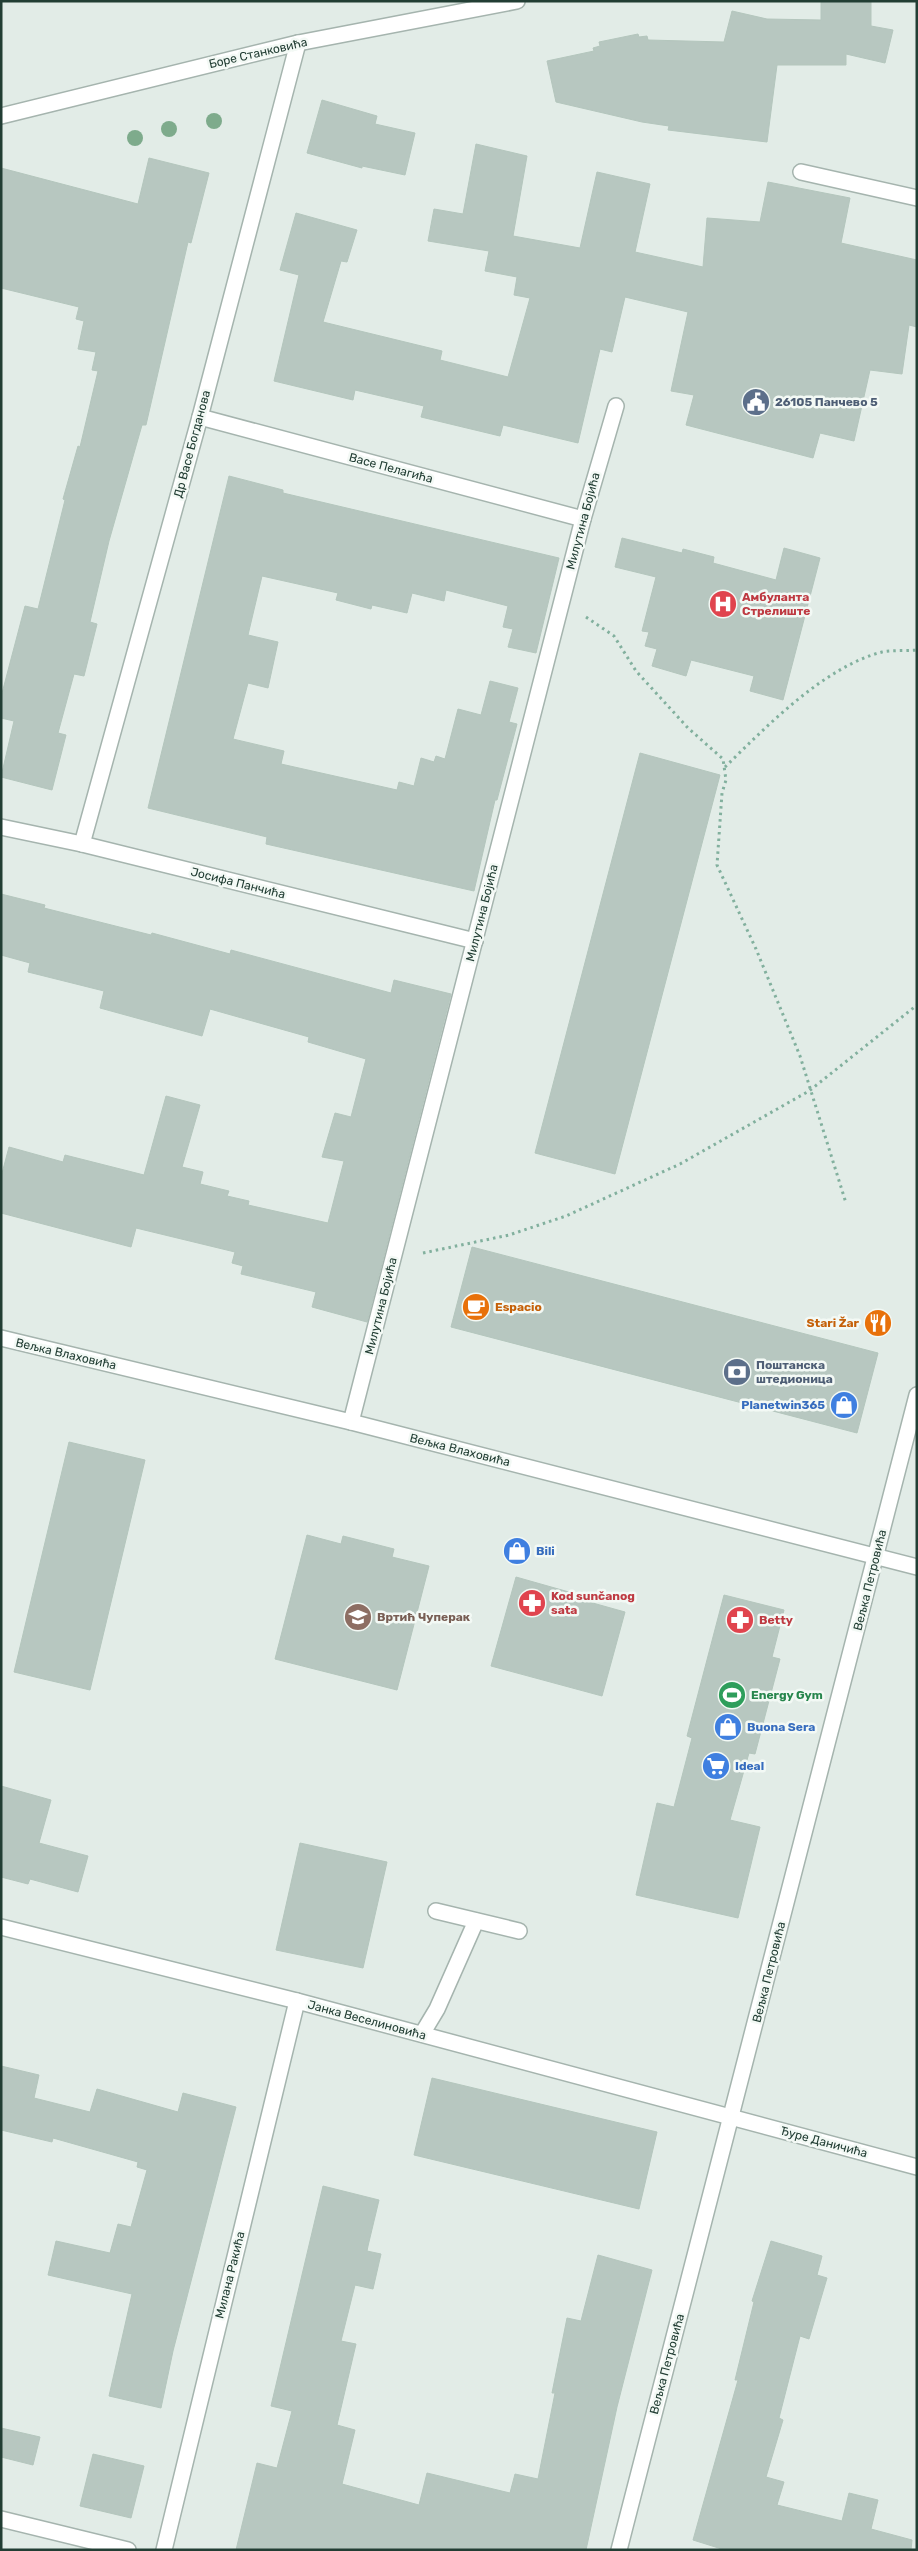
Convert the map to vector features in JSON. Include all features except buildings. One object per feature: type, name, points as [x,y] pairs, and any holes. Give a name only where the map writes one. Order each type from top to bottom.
[{"type":"street","name":"Боре Станковића","points":[[1,116],[298,43],[517,1]]},
{"type":"street","name":"Др Васе Богданова","points":[[82,844],[200,417],[298,43]]},
{"type":"street","points":[[801,172],[917,198]]},
{"type":"street","name":"Милутина Бојића","points":[[351,1422],[561,603],[616,406]]},
{"type":"street","name":"Васе Пелагића","points":[[200,417],[583,519]]},
{"type":"street","name":"Јосифа Панчића","points":[[1,827],[82,844],[475,941]]},
{"type":"street","name":"Вељка Влаховића","points":[[1,1338],[351,1422],[917,1567]]},
{"type":"street","name":"Вељка Петровића","points":[[619,2550],[917,1394]]},
{"type":"street","points":[[436,1910],[520,1931]]},
{"type":"street","points":[[422,2034],[437,2009],[476,1921]]},
{"type":"street","name":"Јанка Веселиновића","points":[[1,1927],[297,2001],[731,2118]]},
{"type":"street","name":"Милана Ракића","points":[[164,2550],[297,2001]]},
{"type":"street","name":"Ђуре Даничића","points":[[731,2118],[917,2167]]},
{"type":"street","points":[[1,2519],[128,2550]]},
{"type":"path","points":[[561,603],[600,624],[614,636],[636,670],[688,728],[723,759],[726,767],[726,780],[722,793],[717,865],[756,949],[800,1056],[809,1091],[846,1203]]},
{"type":"path","points":[[726,767],[765,728],[837,670],[883,652],[917,650]]},
{"type":"path","points":[[396,1247],[420,1253],[454,1248],[510,1235],[566,1216],[680,1164],[809,1091],[917,1005]]},
{"type":"place","name":"26105 Панчево 5","points":[[756,402]]},
{"type":"place","name":"Амбуланта Стрелиште","points":[[723,604]]},
{"type":"place","name":"Espacio","points":[[476,1307]]},
{"type":"place","name":"Stari Žar","points":[[878,1323]]},
{"type":"place","name":"Поштанска штедионица","points":[[737,1372]]},
{"type":"place","name":"Planetwin365","points":[[844,1405]]},
{"type":"place","name":"Bili","points":[[517,1551]]},
{"type":"place","name":"Kod sunčanog sata","points":[[532,1603]]},
{"type":"place","name":"Вртић Чуперак","points":[[358,1617]]},
{"type":"place","name":"Betty","points":[[740,1620]]},
{"type":"place","name":"Energy Gym","points":[[732,1695]]},
{"type":"place","name":"Buona Sera","points":[[728,1727]]},
{"type":"place","name":"Ideal","points":[[716,1766]]}]
